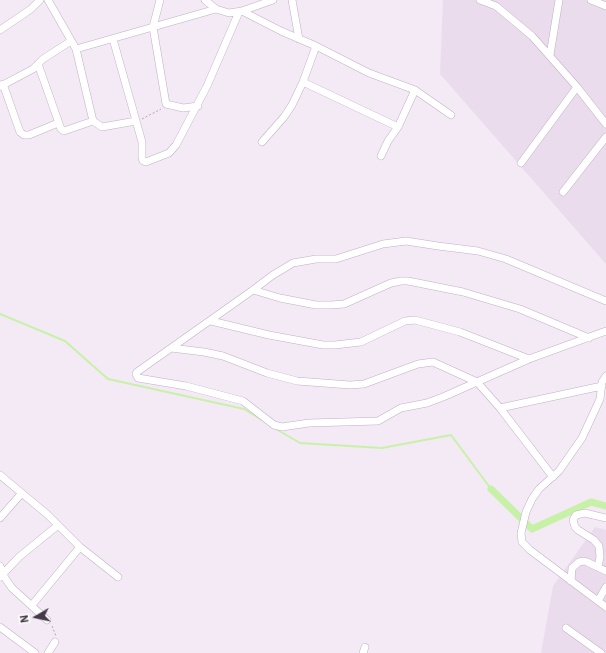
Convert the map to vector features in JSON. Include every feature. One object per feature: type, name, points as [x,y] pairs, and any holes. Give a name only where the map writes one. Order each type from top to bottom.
[{"type":"street","points":[[0,30],[31,9],[40,0]]},
{"type":"street","points":[[48,0],[76,49],[93,121],[102,127],[136,121]]},
{"type":"street","points":[[160,0],[153,27],[166,104],[183,108],[198,106]]},
{"type":"street","points":[[205,0],[216,9],[229,13],[241,12],[273,0]]},
{"type":"street","points":[[292,0],[299,38]]},
{"type":"street","points":[[480,0],[496,6],[532,36],[577,87],[606,124]]},
{"type":"street","points":[[550,56],[559,0]]},
{"type":"street","points":[[591,0],[606,6]]},
{"type":"street","points":[[76,49],[216,9]]},
{"type":"street","points":[[113,39],[142,142],[142,158],[146,162],[173,150],[198,106],[241,12]]},
{"type":"street","points":[[241,12],[316,46],[370,73],[415,90],[451,115]]},
{"type":"street","points":[[58,123],[24,136],[20,132],[2,85],[33,69],[71,41]]},
{"type":"street","points":[[262,142],[284,118],[292,105],[303,82],[316,46]]},
{"type":"street","points":[[38,64],[61,129],[64,131],[93,121]]},
{"type":"street","points":[[303,82],[398,127]]},
{"type":"street","points":[[521,163],[577,87]]},
{"type":"street","points":[[381,156],[388,141],[398,127],[415,90]]},
{"type":"street","points":[[563,192],[606,137]]},
{"type":"street","points":[[606,301],[506,259],[478,251],[406,241],[384,244],[336,259],[293,263],[273,274],[211,321],[136,374],[138,378],[186,386],[243,401],[274,426],[282,427],[309,423],[374,422],[401,408],[427,402],[529,360],[606,331]]},
{"type":"street","points":[[253,290],[316,305],[331,306],[344,304],[391,283],[408,281],[463,292],[520,309],[588,338]]},
{"type":"street","points":[[211,321],[269,335],[323,345],[335,345],[361,342],[405,321],[415,320],[460,332],[529,360]]},
{"type":"street","points":[[171,348],[223,356],[267,373],[297,381],[350,385],[364,384],[418,364],[433,362],[477,382],[500,408],[553,477]]},
{"type":"street","points":[[606,376],[603,379],[600,399],[582,438],[559,471],[539,489],[532,500],[522,528],[521,537],[522,542],[530,550],[606,607]]},
{"type":"street","points":[[500,408],[602,386]]},
{"type":"street","points":[[0,475],[36,505],[80,548],[118,577]]},
{"type":"street","points":[[0,518],[21,494]]},
{"type":"street","points":[[598,567],[600,557],[599,546],[594,540],[578,530],[575,527],[573,520],[576,515],[585,513],[606,518]]},
{"type":"street","points":[[2,576],[33,544],[57,526]]},
{"type":"street","points":[[32,605],[80,548]]},
{"type":"street","points":[[571,580],[572,568],[584,561],[606,571]]},
{"type":"street","points":[[0,566],[2,576],[12,588],[47,620]]},
{"type":"street","points":[[598,601],[606,587]]},
{"type":"street","points":[[0,627],[35,653]]},
{"type":"street","points":[[566,628],[601,653]]},
{"type":"street","points":[[48,653],[55,642]]},
{"type":"path","points":[[136,121],[156,113],[166,104]]},
{"type":"path","points":[[47,620],[55,632]]},
{"type":"shaded area","points":[[443,0],[606,0],[606,264],[440,74]]},
{"type":"shaded area","points":[[595,527],[606,530],[606,653],[541,653],[553,586]]},
{"type":"waterway","points":[[0,314],[65,341],[108,379],[244,409],[262,420]]},
{"type":"waterway","points":[[276,429],[300,443],[382,448],[451,435],[491,489]]},
{"type":"waterway","points":[[491,489],[532,529],[591,502],[606,506]]}]
